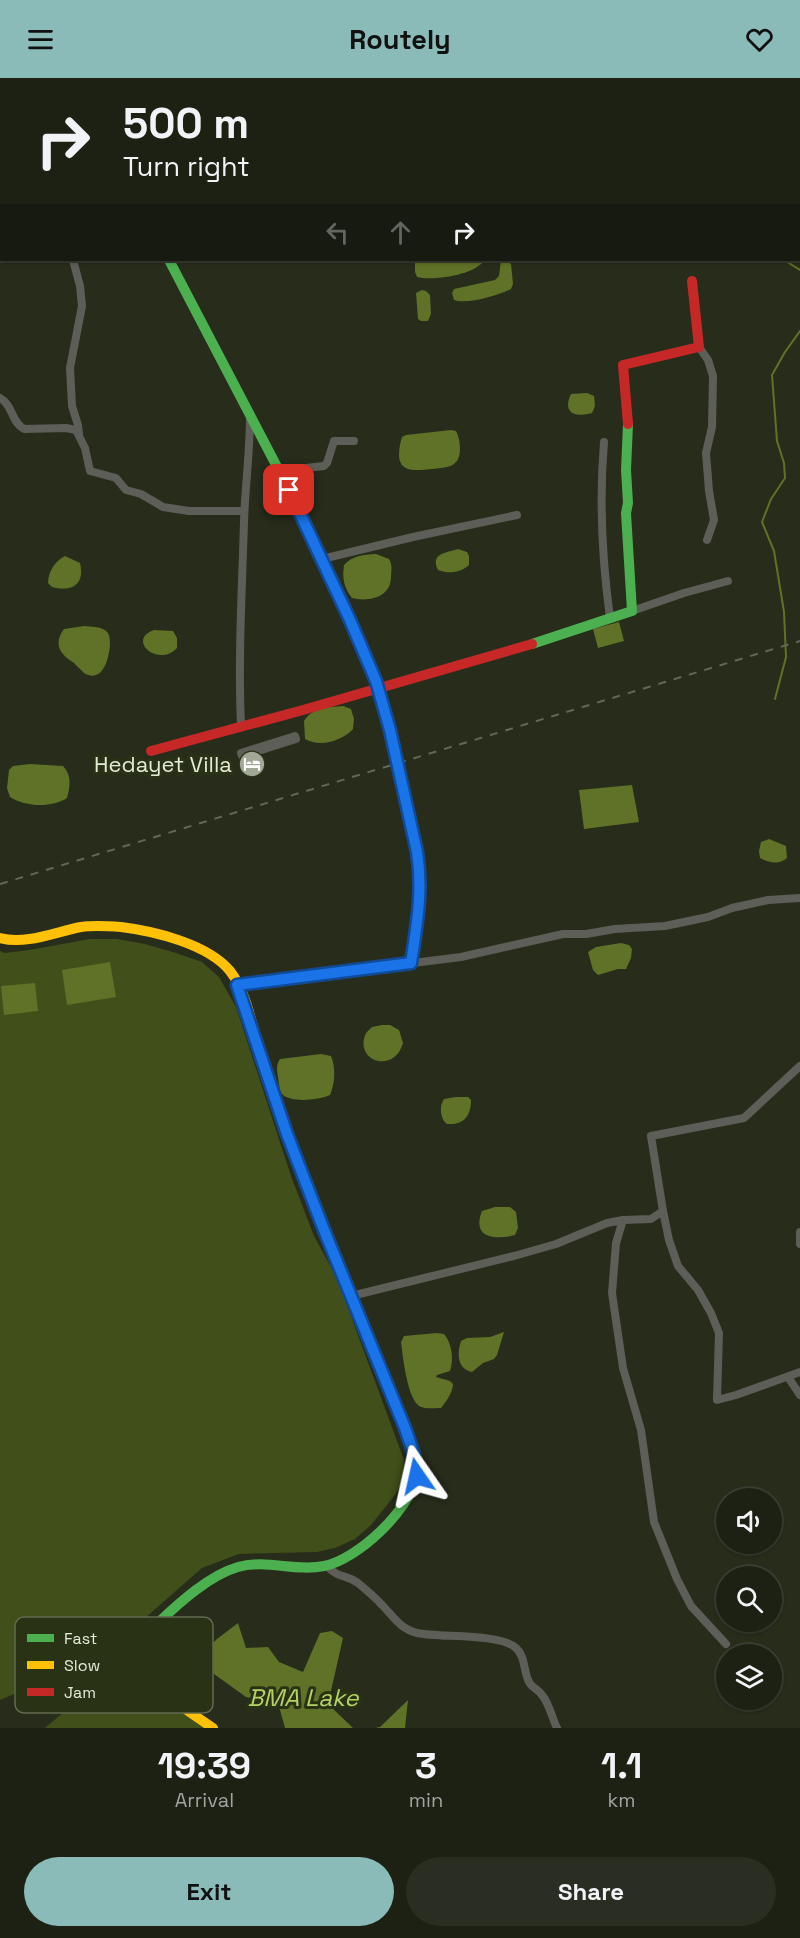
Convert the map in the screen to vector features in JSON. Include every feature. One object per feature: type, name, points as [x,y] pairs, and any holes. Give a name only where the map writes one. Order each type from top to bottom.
[{"type":"street","points":[[73,261],[80,286],[82,306],[70,368],[72,406],[79,436]]},
{"type":"street","points":[[170,261],[300,511],[378,688],[398,762],[420,875],[420,900],[411,963]]},
{"type":"street","points":[[692,281],[699,347],[708,360],[713,376],[712,427],[705,453],[714,520],[707,540]]},
{"type":"street","points":[[632,611],[626,513],[628,424],[623,365],[699,347]]},
{"type":"street","points":[[0,398],[8,405],[18,426],[24,429],[71,428],[76,430],[85,448],[90,471],[116,478],[126,490],[141,494],[163,507],[189,511],[244,510]]},
{"type":"street","points":[[241,726],[241,613],[244,510],[249,459],[249,412]]},
{"type":"street","points":[[279,471],[324,466],[334,441],[354,441]]},
{"type":"street","points":[[604,442],[601,532],[609,618]]},
{"type":"street","points":[[322,559],[413,537],[517,516]]},
{"type":"street","points":[[151,752],[500,654],[684,593],[728,582]]},
{"type":"street","points":[[295,736],[296,739],[242,756],[241,753],[295,736]]},
{"type":"street","points":[[237,985],[479,954],[563,934],[665,926],[768,900],[800,898]]},
{"type":"street","points":[[0,938],[4,940],[28,939],[89,926],[119,926],[187,944],[213,955],[228,969],[237,985],[287,1134],[414,1454],[417,1476],[409,1496],[396,1516],[377,1534],[347,1556],[327,1566],[253,1566],[223,1572],[204,1584],[167,1617]]},
{"type":"street","points":[[800,1066],[744,1118],[651,1136],[669,1240],[678,1266],[698,1290],[719,1333],[717,1400],[800,1372]]},
{"type":"street","points":[[351,1296],[543,1248],[607,1223],[651,1219],[663,1211]]},
{"type":"street","points":[[624,1220],[616,1243],[612,1293],[623,1368],[641,1430],[654,1522],[677,1579],[691,1606],[726,1644]]},
{"type":"street","points":[[800,1232],[800,1244]]},
{"type":"street","points":[[788,1377],[800,1395]]},
{"type":"street","points":[[327,1566],[335,1575],[354,1580],[384,1606],[402,1627],[417,1633],[480,1638],[515,1646],[522,1655],[527,1679],[532,1687],[542,1694],[557,1728]]},
{"type":"street","points":[[191,1713],[213,1728]]},
{"type":"shaded area","points":[[90,939],[117,939],[145,944],[202,962],[219,977],[236,1007],[291,1176],[314,1236],[337,1278],[404,1460],[402,1483],[395,1495],[371,1525],[355,1539],[335,1548],[317,1552],[239,1554],[202,1568],[146,1617],[15,1617],[15,1694],[0,1700],[0,951],[5,953]]},
{"type":"shaded area","points":[[63,1713],[195,1713],[209,1728],[45,1728]]},
{"type":"water","points":[[415,261],[483,261],[472,270],[454,276],[424,278],[417,277]]},
{"type":"water","points":[[501,261],[511,264],[513,284],[511,289],[474,300],[454,300],[452,293],[454,289],[495,280],[499,276]]},
{"type":"water","points":[[422,290],[430,295],[431,314],[428,321],[418,319],[416,293]]},
{"type":"water","points":[[587,393],[594,396],[595,406],[592,413],[580,415],[572,413],[568,406],[571,394]]},
{"type":"water","points":[[456,431],[460,447],[458,460],[453,465],[411,470],[400,462],[402,437]]},
{"type":"water","points":[[458,549],[467,552],[469,565],[454,572],[438,570],[436,560],[438,557]]},
{"type":"water","points":[[376,554],[390,561],[392,568],[390,585],[377,597],[352,598],[344,583],[344,565],[355,557]]},
{"type":"water","points":[[65,556],[80,563],[79,582],[66,588],[52,587],[48,583],[51,571],[55,564]]},
{"type":"water","points":[[619,622],[624,641],[598,648],[593,629]]},
{"type":"water","points":[[84,626],[102,629],[109,636],[110,645],[104,668],[96,675],[84,673],[59,648],[59,638],[64,629]]},
{"type":"water","points":[[154,630],[173,631],[177,638],[177,648],[161,655],[148,650],[143,640],[146,634]]},
{"type":"water","points":[[343,706],[351,709],[354,719],[353,729],[343,737],[330,742],[317,743],[305,739],[304,721],[311,713]]},
{"type":"water","points":[[30,764],[63,766],[69,777],[67,798],[46,805],[38,805],[23,803],[10,797],[7,788],[9,770],[13,766]]},
{"type":"water","points":[[632,785],[639,822],[584,829],[579,790]]},
{"type":"water","points":[[769,839],[786,846],[787,858],[781,862],[774,862],[760,858],[761,842]]},
{"type":"water","points":[[621,943],[629,945],[632,949],[626,969],[598,975],[593,970],[588,952],[596,947]]},
{"type":"water","points":[[110,962],[116,997],[67,1005],[62,970]]},
{"type":"water","points":[[35,983],[38,1011],[4,1015],[1,986]]},
{"type":"water","points":[[390,1025],[399,1030],[403,1043],[392,1059],[376,1061],[365,1051],[363,1043],[366,1033],[372,1027]]},
{"type":"water","points":[[321,1054],[331,1056],[334,1065],[334,1081],[330,1095],[306,1100],[287,1098],[283,1095],[277,1070],[280,1059]]},
{"type":"water","points":[[468,1097],[471,1100],[470,1111],[462,1121],[447,1124],[442,1116],[442,1102],[444,1099]]},
{"type":"water","points":[[495,1207],[510,1207],[516,1212],[518,1228],[515,1235],[493,1237],[483,1232],[479,1220],[482,1211]]},
{"type":"water","points":[[504,1332],[494,1359],[483,1363],[472,1372],[463,1368],[459,1360],[461,1341],[467,1338],[490,1337]]},
{"type":"water","points":[[444,1334],[447,1338],[452,1352],[452,1362],[450,1371],[436,1377],[450,1381],[453,1387],[441,1408],[423,1408],[416,1403],[409,1387],[401,1342],[404,1336]]},
{"type":"water","name":"BMA Lake","points":[[238,1623],[246,1648],[268,1647],[279,1662],[303,1672],[320,1633],[332,1631],[343,1638],[328,1704],[353,1728],[285,1728],[278,1703],[246,1697],[213,1673],[213,1643]]},
{"type":"water","name":"BMA Lake","points":[[408,1700],[405,1728],[375,1728],[380,1727]]},
{"type":"waterway","points":[[786,261],[800,270]]},
{"type":"waterway","points":[[775,699],[786,657],[784,612],[774,551],[762,522],[771,499],[785,478],[784,463],[777,441],[772,375],[800,331]]},
{"type":"railway","points":[[0,884],[800,641]]},
{"type":"traffic: fast","points":[[170,261],[297,505],[376,681],[391,731]]},
{"type":"traffic: fast","points":[[532,644],[632,611],[626,513],[628,424]]},
{"type":"traffic: fast","points":[[165,1617],[206,1583],[238,1567],[259,1564],[303,1568],[337,1562],[352,1554],[380,1532],[393,1518],[411,1490],[416,1477],[412,1449],[321,1219]]},
{"type":"traffic: slow","points":[[0,938],[30,939],[86,926],[121,927],[180,940],[208,953],[220,962],[230,971],[241,990],[275,1097],[321,1219]]},
{"type":"traffic: slow","points":[[191,1713],[213,1728]]},
{"type":"traffic: jam","points":[[628,424],[623,365],[699,347],[692,281]]},
{"type":"traffic: jam","points":[[151,751],[532,644]]},
{"type":"traffic: jam","points":[[391,731],[420,875],[420,900],[411,963]]},
{"type":"place","name":"Hedayet Villa","points":[[252,764]]},
{"type":"route","points":[[289,490],[350,620],[385,708],[417,852],[420,900],[411,963],[237,985],[287,1134],[405,1428],[414,1454],[417,1476]]}]
